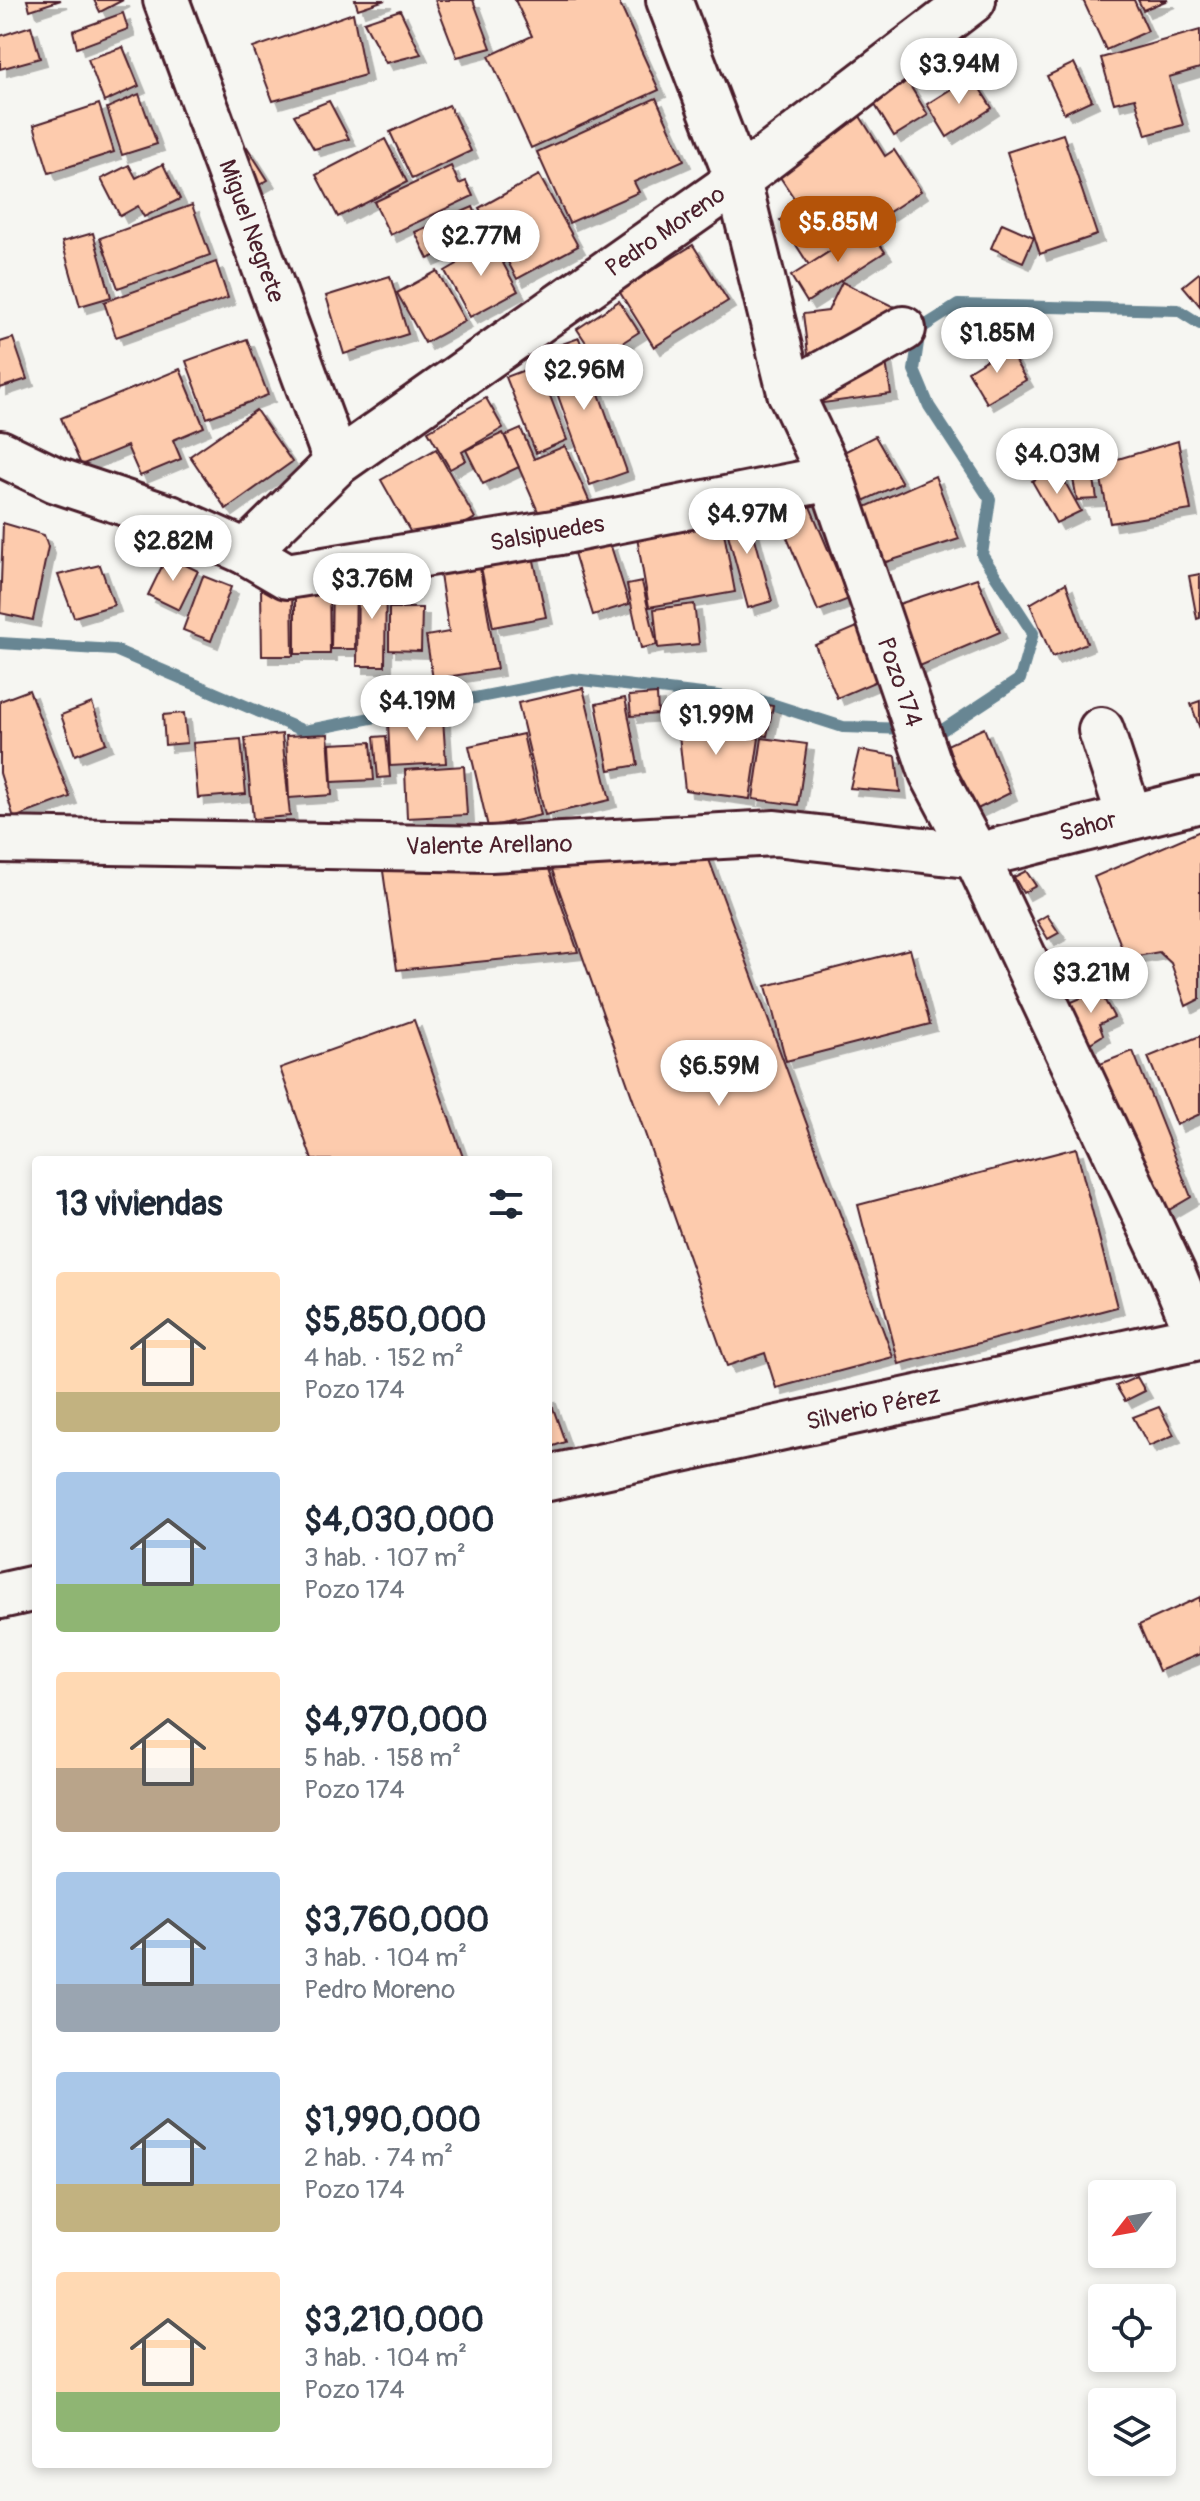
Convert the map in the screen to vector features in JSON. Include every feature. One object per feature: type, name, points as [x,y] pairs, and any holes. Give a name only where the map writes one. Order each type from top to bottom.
[{"type":"street","name":"Miguel Negrete","points":[[166,0],[337,463]]},
{"type":"street","name":"Pozo 174","points":[[669,0],[738,180],[790,392],[831,478],[932,773],[1187,1266],[1199,1337]]},
{"type":"street","name":"Pedro Moreno","points":[[246,552],[337,463],[738,180],[973,0]]},
{"type":"street","points":[[790,392],[903,329]]},
{"type":"street","name":"Salsipuedes","points":[[0,453],[56,480],[170,518],[246,552],[287,576],[560,532],[831,478]]},
{"type":"street","points":[[1101,730],[1129,815]]},
{"type":"street","name":"Sahor","points":[[976,856],[1129,815],[1200,800]]},
{"type":"street","name":"Valente Arellano","points":[[0,840],[490,849],[775,833],[976,856]]},
{"type":"street","name":"Silverio Pérez","points":[[552,1477],[1199,1337]]},
{"type":"street","points":[[0,1596],[32,1589]]},
{"type":"building","points":[[27,0],[61,0],[30,10]]},
{"type":"building","points":[[94,0],[123,0],[100,12]]},
{"type":"building","points":[[355,0],[385,0],[358,9]]},
{"type":"building","points":[[435,0],[473,0],[491,48],[457,57]]},
{"type":"building","points":[[515,0],[618,0],[659,90],[531,148],[489,56],[532,36]]},
{"type":"building","points":[[1083,0],[1134,0],[1148,31],[1106,50]]},
{"type":"building","points":[[1138,0],[1168,0],[1143,10]]},
{"type":"building","points":[[400,10],[421,54],[386,63],[364,22]]},
{"type":"building","points":[[123,13],[128,29],[77,48],[73,31]]},
{"type":"building","points":[[353,13],[365,75],[273,101],[253,48]]},
{"type":"building","points":[[31,26],[40,58],[0,69],[0,36]]},
{"type":"building","points":[[1200,30],[1200,68],[1169,77],[1183,125],[1146,135],[1135,98],[1114,103],[1101,58]]},
{"type":"building","points":[[123,47],[139,86],[104,102],[88,59]]},
{"type":"building","points":[[1074,63],[1092,100],[1064,113],[1047,76]]},
{"type":"building","points":[[972,76],[992,108],[947,137],[927,104]]},
{"type":"building","points":[[906,79],[928,115],[894,136],[872,100]]},
{"type":"building","points":[[139,94],[157,144],[122,155],[107,108]]},
{"type":"building","points":[[656,98],[684,160],[634,182],[639,192],[569,223],[537,152]]},
{"type":"building","points":[[329,101],[349,139],[314,149],[294,115]]},
{"type":"building","points":[[99,104],[114,152],[49,173],[34,125]]},
{"type":"building","points":[[449,105],[471,151],[412,179],[390,132]]},
{"type":"building","points":[[858,113],[885,156],[894,150],[921,191],[809,265],[780,220],[800,207],[774,168]]},
{"type":"building","points":[[1063,134],[1097,235],[1040,254],[1007,152]]},
{"type":"building","points":[[385,139],[407,182],[338,217],[316,175]]},
{"type":"building","points":[[247,147],[268,180],[234,199],[215,164]]},
{"type":"building","points":[[163,164],[180,199],[144,217],[138,206],[120,216],[101,179],[129,165],[136,178]]},
{"type":"building","points":[[451,166],[459,184],[466,181],[473,196],[390,235],[374,202]]},
{"type":"building","points":[[539,175],[578,246],[517,279],[479,208]]},
{"type":"building","points":[[192,205],[210,255],[118,288],[100,238]]},
{"type":"building","points":[[473,207],[485,234],[428,259],[415,232]]},
{"type":"building","points":[[1002,223],[1034,237],[1023,262],[991,248]]},
{"type":"building","points":[[868,227],[885,252],[807,302],[791,276]]},
{"type":"building","points":[[93,233],[111,297],[80,306],[62,242]]},
{"type":"building","points":[[489,237],[518,291],[470,317],[445,271],[457,264],[454,257]]},
{"type":"building","points":[[693,245],[728,301],[654,347],[619,291]]},
{"type":"building","points":[[216,262],[228,298],[116,337],[104,302]]},
{"type":"building","points":[[437,271],[465,321],[425,343],[397,293]]},
{"type":"building","points":[[1200,274],[1200,306],[1183,286]]},
{"type":"building","points":[[390,276],[408,334],[344,354],[326,296]]},
{"type":"building","points":[[842,282],[907,313],[809,362],[803,314],[828,311]]},
{"type":"building","points":[[619,301],[639,332],[597,359],[577,329]]},
{"type":"building","points":[[13,338],[27,379],[0,388],[0,342]]},
{"type":"building","points":[[579,338],[627,472],[590,485],[542,351]]},
{"type":"building","points":[[247,339],[268,395],[207,418],[186,361]]},
{"type":"building","points":[[1007,347],[1026,380],[987,403],[968,371]]},
{"type":"building","points":[[885,355],[891,394],[816,404],[810,365]]},
{"type":"building","points":[[538,365],[567,440],[536,453],[506,377]]},
{"type":"building","points":[[180,369],[204,427],[173,440],[181,459],[140,476],[127,446],[81,465],[61,418]]},
{"type":"building","points":[[486,398],[503,428],[462,452],[466,460],[450,469],[428,431]]},
{"type":"building","points":[[256,410],[292,462],[226,509],[190,456]]},
{"type":"building","points":[[521,429],[534,459],[565,446],[594,512],[547,532],[505,436]]},
{"type":"building","points":[[503,433],[519,467],[483,484],[466,450]]},
{"type":"building","points":[[875,436],[902,483],[861,502],[842,453]]},
{"type":"building","points":[[1178,441],[1191,510],[1110,523],[1098,465]]},
{"type":"building","points":[[436,449],[475,518],[420,549],[381,480]]},
{"type":"building","points":[[1057,468],[1081,511],[1056,523],[1032,481]]},
{"type":"building","points":[[935,476],[959,539],[883,563],[863,508]]},
{"type":"building","points":[[1073,479],[1094,479],[1097,499],[1077,500]]},
{"type":"building","points":[[803,490],[849,599],[818,611],[772,502]]},
{"type":"building","points":[[746,505],[772,601],[748,608],[722,512]]},
{"type":"building","points":[[720,511],[735,592],[649,607],[635,526]]},
{"type":"building","points":[[3,523],[44,535],[48,547],[33,620],[0,613]]},
{"type":"building","points":[[530,542],[546,617],[493,627],[478,552]]},
{"type":"building","points":[[610,543],[629,604],[593,615],[574,553]]},
{"type":"building","points":[[167,556],[198,571],[179,610],[148,595]]},
{"type":"building","points":[[100,565],[114,605],[74,617],[58,575]]},
{"type":"building","points":[[480,568],[497,669],[433,679],[426,636],[449,632],[440,575]]},
{"type":"building","points":[[1200,574],[1200,618],[1197,619],[1189,576]]},
{"type":"building","points":[[203,576],[231,587],[211,641],[183,630]]},
{"type":"building","points":[[358,576],[386,576],[385,666],[357,666]]},
{"type":"building","points":[[977,578],[1000,632],[915,668],[893,606]]},
{"type":"building","points":[[642,582],[657,645],[641,648],[627,585]]},
{"type":"building","points":[[332,583],[356,584],[355,649],[331,649]]},
{"type":"building","points":[[1066,583],[1087,643],[1052,657],[1030,604]]},
{"type":"building","points":[[295,586],[329,586],[330,654],[295,654]]},
{"type":"building","points":[[261,587],[292,587],[293,656],[262,656]]},
{"type":"building","points":[[694,604],[699,644],[658,648],[654,609]]},
{"type":"building","points":[[389,608],[422,608],[421,651],[389,650]]},
{"type":"building","points":[[857,627],[879,680],[837,698],[815,645]]},
{"type":"building","points":[[583,688],[610,800],[545,815],[518,703]]},
{"type":"building","points":[[29,690],[70,797],[14,818],[0,773],[0,701]]},
{"type":"building","points":[[657,694],[658,714],[631,716],[629,696]]},
{"type":"building","points":[[625,698],[638,765],[609,770],[596,704]]},
{"type":"building","points":[[1200,701],[1200,729],[1191,704]]},
{"type":"building","points":[[92,703],[106,743],[75,755],[61,715]]},
{"type":"building","points":[[754,703],[773,706],[767,736],[749,733]]},
{"type":"building","points":[[676,707],[759,738],[750,799],[685,790]]},
{"type":"building","points":[[184,713],[187,743],[165,745],[163,715]]},
{"type":"building","points":[[443,719],[446,763],[390,766],[388,722]]},
{"type":"building","points":[[984,728],[1010,793],[961,817],[936,750]]},
{"type":"building","points":[[282,734],[290,816],[253,819],[245,738]]},
{"type":"building","points":[[328,734],[332,795],[289,798],[286,736]]},
{"type":"building","points":[[523,734],[541,815],[488,827],[469,746]]},
{"type":"building","points":[[386,736],[390,777],[378,778],[374,737]]},
{"type":"building","points":[[762,738],[807,744],[798,805],[753,799]]},
{"type":"building","points":[[241,739],[246,794],[198,798],[193,743]]},
{"type":"building","points":[[371,742],[374,780],[332,782],[330,744]]},
{"type":"building","points":[[859,750],[896,756],[900,792],[850,788]]},
{"type":"building","points":[[464,766],[467,815],[407,818],[405,770]]},
{"type":"building","points":[[1200,831],[1200,999],[1186,1006],[1171,963],[1159,952],[1126,958],[1094,877]]},
{"type":"building","points":[[701,838],[893,1357],[776,1388],[765,1353],[727,1366],[544,847]]},
{"type":"building","points":[[543,852],[578,952],[397,970],[381,857]]},
{"type":"building","points":[[1026,871],[1036,886],[1023,893],[1014,877]]},
{"type":"building","points":[[1047,915],[1059,933],[1048,939],[1037,921]]},
{"type":"building","points":[[910,949],[930,1024],[786,1061],[766,986]]},
{"type":"building","points":[[1099,990],[1114,1017],[1099,1024],[1103,1035],[1087,1045],[1067,1004]]},
{"type":"building","points":[[414,1020],[463,1156],[311,1156],[280,1068]]},
{"type":"building","points":[[1200,1036],[1200,1114],[1176,1125],[1148,1057]]},
{"type":"building","points":[[1133,1051],[1191,1197],[1162,1214],[1095,1066]]},
{"type":"building","points":[[1076,1148],[1117,1307],[899,1364],[858,1205]]},
{"type":"building","points":[[1137,1377],[1145,1391],[1125,1401],[1116,1386]]},
{"type":"building","points":[[552,1405],[565,1442],[552,1447]]},
{"type":"building","points":[[1159,1407],[1174,1435],[1149,1446],[1133,1417]]},
{"type":"building","points":[[1200,1597],[1200,1654],[1159,1671],[1139,1625]]},
{"type":"waterway","points":[[927,730],[941,731],[1020,679],[1033,633],[982,555],[990,499],[929,406],[914,370],[920,329],[958,305],[1178,310],[1200,324]]},
{"type":"waterway","points":[[0,643],[115,650],[304,731],[573,679],[762,701],[843,727],[909,729]]}]
